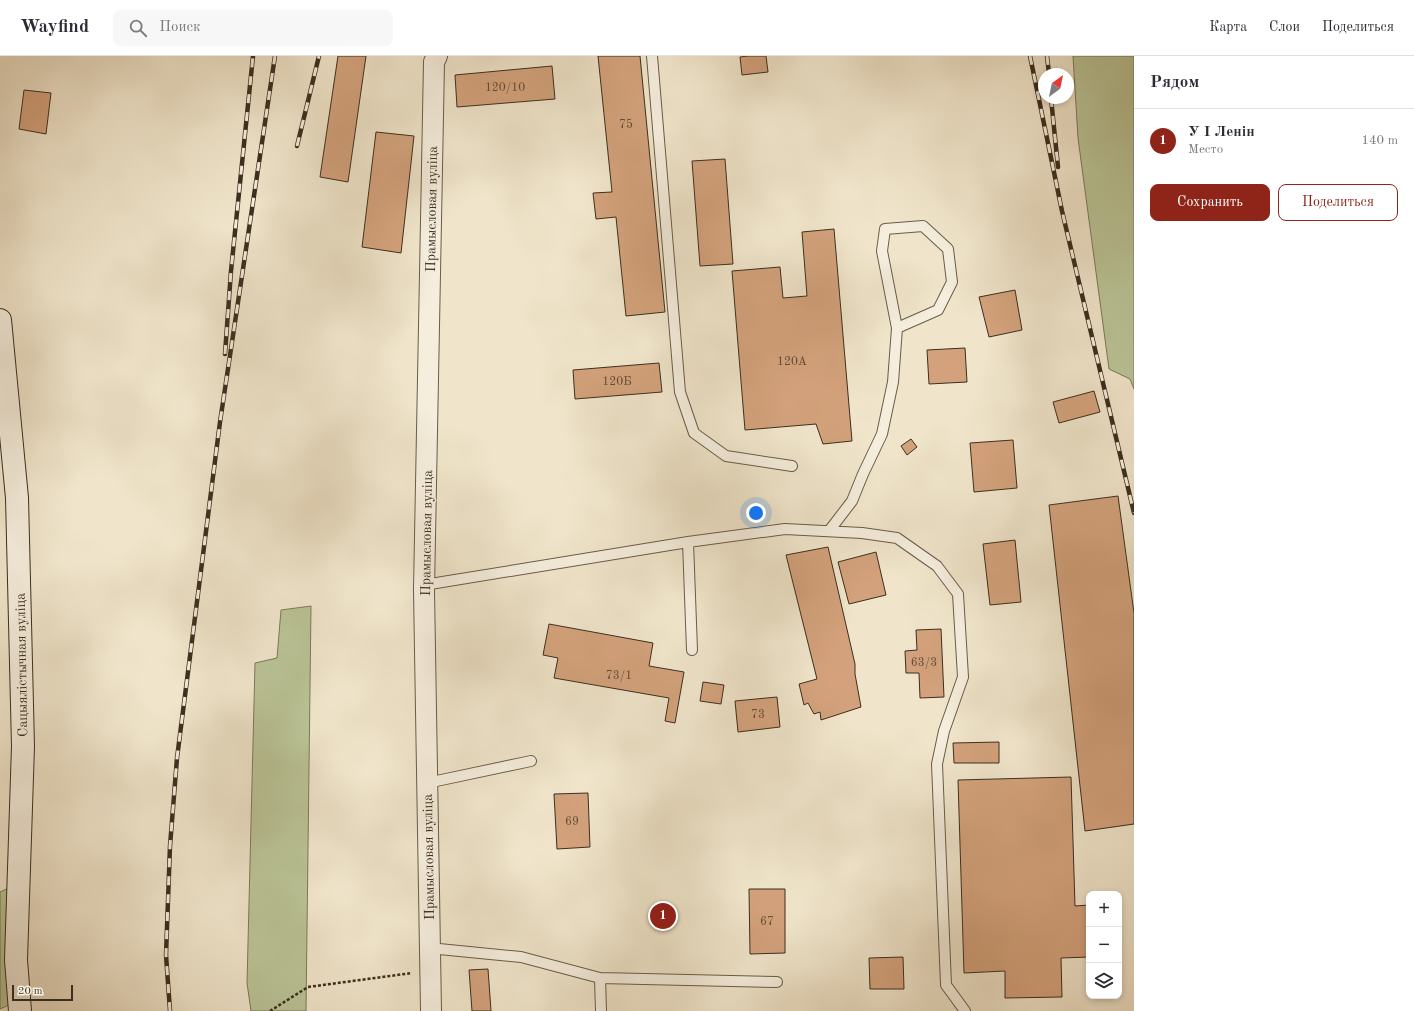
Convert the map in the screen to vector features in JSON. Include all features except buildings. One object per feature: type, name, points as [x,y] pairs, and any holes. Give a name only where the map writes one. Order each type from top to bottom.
[{"type":"street","name":"Прамысловая вуліца","points":[[431,1011],[424,585],[434,62],[437,56]]},
{"type":"street","name":"Сацыялістычная вуліца","points":[[0,320],[17,498],[23,746],[16,960],[20,1011]]},
{"type":"lane","points":[[652,56],[680,392],[691,426],[694,433],[726,456],[792,466]]},
{"type":"lane","points":[[829,531],[852,501],[882,434],[893,382],[897,328],[882,251],[885,229],[923,226],[948,249],[952,282],[938,310],[897,328]]},
{"type":"lane","points":[[424,585],[688,542],[785,529],[862,533],[897,538],[937,566],[958,594],[963,677],[944,731],[937,764],[946,985],[965,1011]]},
{"type":"lane","points":[[688,542],[692,650]]},
{"type":"lane","points":[[427,783],[531,761]]},
{"type":"lane","points":[[430,948],[521,956],[600,978],[777,982]]},
{"type":"lane","points":[[600,978],[601,1011]]},
{"type":"path","points":[[271,1011],[308,987],[430,970]]},
{"type":"green space","points":[[1073,56],[1134,56],[1134,389],[1130,379],[1109,369],[1078,138]]},
{"type":"green space","points":[[311,606],[306,1011],[251,1011],[247,983],[255,663],[277,658],[281,610]]},
{"type":"green space","points":[[11,887],[9,1005],[0,1009],[0,892]]},
{"type":"railway","points":[[225,354],[231,271],[253,56]]},
{"type":"railway","points":[[170,1011],[166,955],[170,846],[177,758],[220,422],[275,56]]},
{"type":"railway","points":[[297,146],[319,56]]},
{"type":"railway","points":[[1030,56],[1062,211],[1134,513]]},
{"type":"railway","points":[[1047,56],[1048,68]]},
{"type":"railway","points":[[1052,104],[1058,167]]},
{"type":"place","name":"У І Ленін","points":[[663,916]]}]
